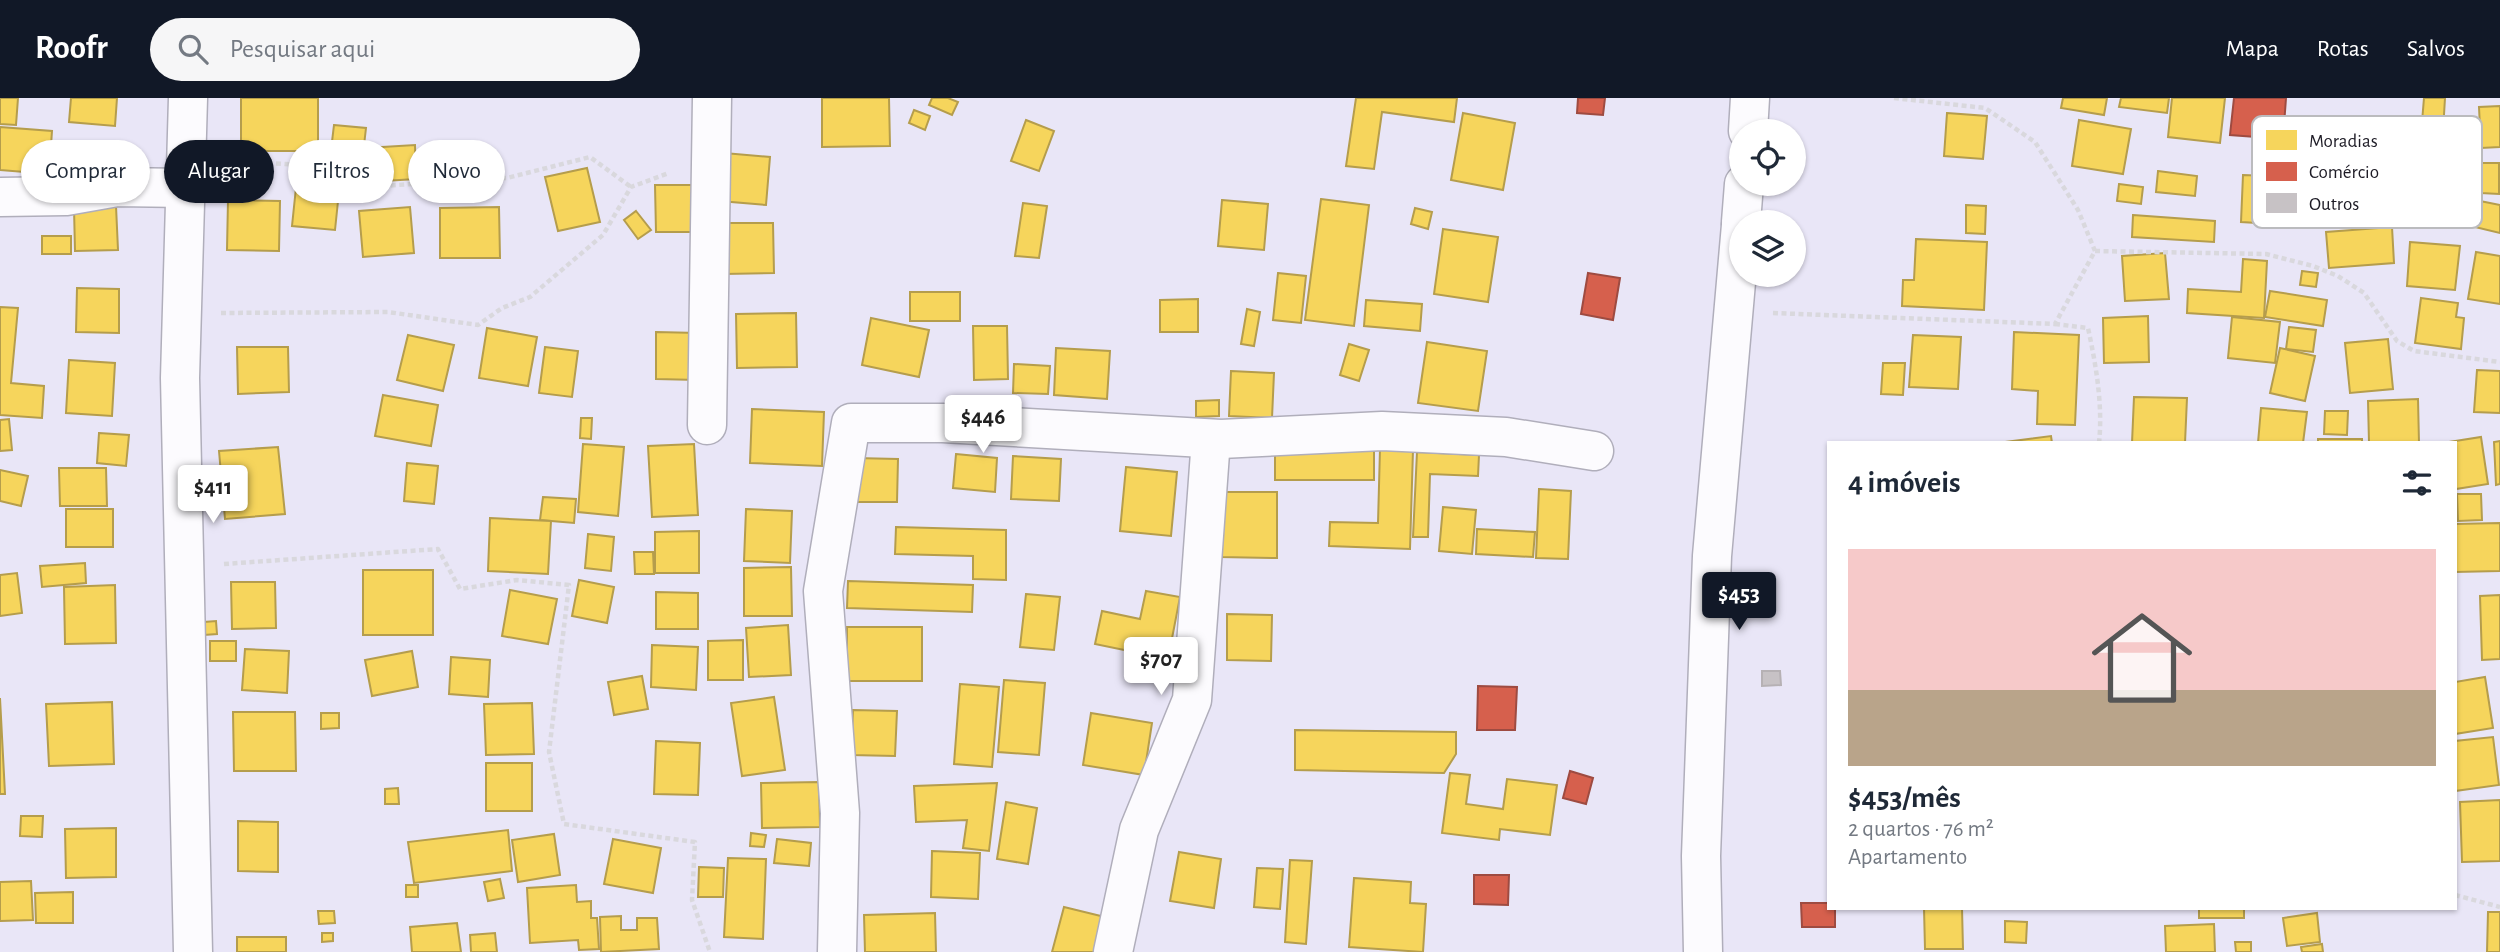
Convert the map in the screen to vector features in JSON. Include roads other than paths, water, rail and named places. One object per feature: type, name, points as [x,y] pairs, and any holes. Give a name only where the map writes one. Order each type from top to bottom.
[{"type":"street","points":[[187,140],[188,98]]},
{"type":"street","points":[[706,425],[712,98]]},
{"type":"street","points":[[1749,119],[1750,98]]},
{"type":"street","points":[[0,197],[66,196],[164,178]]},
{"type":"street","points":[[185,203],[180,377],[193,952]]},
{"type":"street","points":[[1703,952],[1701,856],[1712,556],[1737,287]]},
{"type":"street","points":[[837,952],[840,813],[823,591],[851,423],[943,423],[1211,439],[1382,431],[1506,437],[1594,451]]},
{"type":"street","points":[[1113,952],[1139,830],[1192,700],[1211,439]]}]
